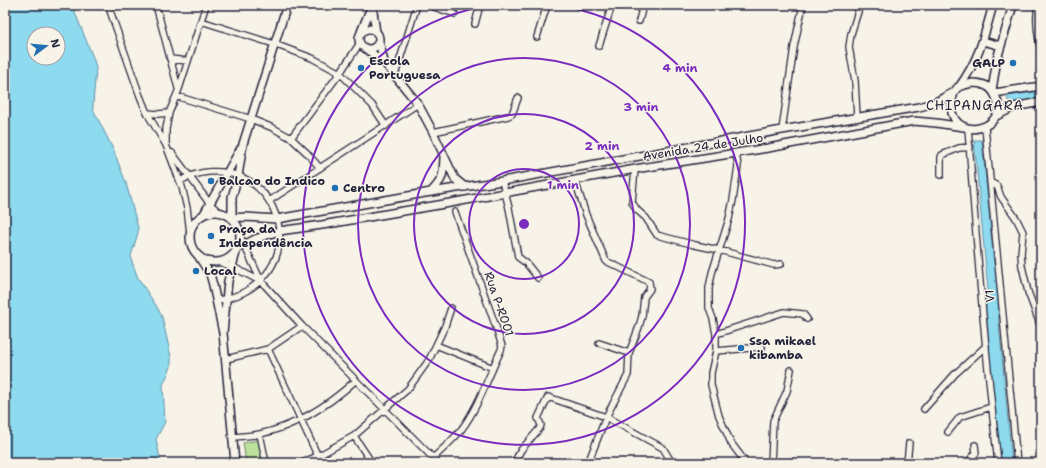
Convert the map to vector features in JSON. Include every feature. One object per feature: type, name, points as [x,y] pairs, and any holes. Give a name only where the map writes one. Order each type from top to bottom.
[{"type":"street","points":[[108,5],[130,71],[147,113],[166,145],[188,176],[210,204],[219,212]]},
{"type":"street","points":[[156,5],[179,89]]},
{"type":"street","points":[[232,218],[232,197],[238,176],[243,144],[287,5]]},
{"type":"street","points":[[372,5],[376,32],[379,38],[384,62]]},
{"type":"street","points":[[372,5],[359,38],[360,43],[384,62],[418,104],[455,179],[465,187]]},
{"type":"street","points":[[395,75],[416,6],[410,5]]},
{"type":"street","points":[[428,5],[455,14]]},
{"type":"street","points":[[475,24],[480,5]]},
{"type":"street","points":[[537,37],[547,5]]},
{"type":"street","points":[[599,46],[612,5]]},
{"type":"street","points":[[639,21],[643,5]]},
{"type":"street","points":[[782,130],[794,47],[803,5]]},
{"type":"street","points":[[857,118],[856,80],[849,47],[851,34],[860,5]]},
{"type":"street","points":[[956,90],[972,83],[979,83],[986,85],[993,91],[997,100],[998,108],[996,116],[991,123],[976,129],[966,128],[955,119],[952,107],[956,90],[970,72],[983,41],[993,5]]},
{"type":"street","points":[[993,91],[1000,46],[1013,5]]},
{"type":"street","points":[[1038,5],[1038,37],[1041,50]]},
{"type":"street","points":[[204,7],[201,21],[179,89],[169,112],[166,129],[166,145],[180,181],[187,208],[191,246],[210,274],[216,300],[223,333],[235,463]]},
{"type":"street","points":[[201,21],[274,44],[312,58],[340,73],[372,105],[386,126]]},
{"type":"street","points":[[361,32],[367,29],[374,30],[376,32]]},
{"type":"street","points":[[366,49],[372,49],[378,44],[379,41]]},
{"type":"street","points":[[983,41],[1000,46]]},
{"type":"street","points":[[290,138],[340,73],[360,43]]},
{"type":"street","points":[[170,59],[188,61]]},
{"type":"street","points":[[993,91],[1041,86]]},
{"type":"street","name":"Avenida 24 de Julho","points":[[232,218],[246,217],[277,220],[370,202],[515,179],[651,155],[934,103],[956,90]]},
{"type":"street","points":[[176,96],[251,119],[273,128],[290,138],[307,153],[320,168]]},
{"type":"street","points":[[433,132],[512,114],[518,98]]},
{"type":"street","points":[[996,116],[1014,107],[1041,102]]},
{"type":"street","points":[[269,201],[418,104]]},
{"type":"street","points":[[147,113],[158,114],[169,112]]},
{"type":"street","name":"Avenida 24 de Julho","points":[[237,249],[255,239],[279,231],[373,216],[914,121],[966,128]]},
{"type":"street","name":"V1","points":[[984,127],[1017,463]]},
{"type":"street","points":[[966,128],[970,147],[991,407],[998,463]]},
{"type":"street","points":[[204,214],[243,144]]},
{"type":"street","points":[[942,175],[942,155],[959,148],[970,147]]},
{"type":"street","points":[[736,153],[738,166],[733,200],[729,219],[712,273],[708,298],[709,308],[714,319],[716,334],[716,351],[711,373],[713,395],[719,416],[732,443],[746,463]]},
{"type":"street","points":[[431,192],[439,183],[443,175],[444,155]]},
{"type":"street","points":[[651,155],[653,166]]},
{"type":"street","points":[[639,156],[632,202],[637,210],[646,218],[657,235],[774,265],[781,264]]},
{"type":"street","points":[[180,181],[188,176],[200,172],[227,172],[238,176],[251,182],[262,192],[269,201],[277,220],[279,231],[277,254],[261,281],[243,294],[216,300]]},
{"type":"street","points":[[515,179],[517,190]]},
{"type":"street","points":[[575,180],[586,215],[606,261],[649,282],[650,285],[650,289],[644,297],[642,316],[629,353],[628,375],[606,417],[588,463]]},
{"type":"street","points":[[502,181],[518,257],[526,263],[538,278]]},
{"type":"street","points":[[990,182],[997,186],[1001,197],[1016,218],[1023,232],[1021,254],[1022,266],[1028,292],[1041,327]]},
{"type":"street","points":[[370,202],[373,216]]},
{"type":"street","points":[[356,205],[359,218]]},
{"type":"street","points":[[190,233],[192,225],[197,218],[211,211],[226,214],[232,218],[261,281],[302,326],[438,463]]},
{"type":"street","name":"Rua P-R001","points":[[433,458],[460,430],[469,418],[485,388],[502,346],[455,212]]},
{"type":"street","points":[[223,333],[225,299],[231,266],[240,236]]},
{"type":"street","points":[[218,262],[229,258],[237,249]]},
{"type":"street","points":[[199,257],[205,260],[231,266],[261,281]]},
{"type":"street","points":[[301,463],[318,456],[354,436],[413,384],[429,360],[445,326],[451,308]]},
{"type":"street","points":[[716,334],[784,312],[803,314],[807,319]]},
{"type":"street","points":[[226,359],[268,349],[302,326]]},
{"type":"street","points":[[599,343],[629,353]]},
{"type":"street","points":[[436,345],[493,368]]},
{"type":"street","points":[[924,409],[964,366],[986,346]]},
{"type":"street","points":[[716,351],[762,347]]},
{"type":"street","points":[[268,349],[322,463]]},
{"type":"street","points":[[771,463],[773,421],[787,391],[791,370]]},
{"type":"street","points":[[233,437],[260,434],[301,420],[330,402],[356,380]]},
{"type":"street","points":[[514,463],[521,450],[540,428],[541,425],[538,418],[548,397],[606,417],[663,448],[672,463]]},
{"type":"street","points":[[948,432],[960,417],[991,407]]},
{"type":"street","points":[[260,434],[266,463]]},
{"type":"street","points":[[354,436],[372,463]]},
{"type":"street","points":[[907,463],[909,443]]},
{"type":"street","points":[[967,463],[976,453],[975,445]]},
{"type":"green space","points":[[258,440],[265,463],[246,463],[243,443]]},
{"type":"water","points":[[5,5],[72,5],[94,60],[96,68],[93,109],[113,149],[126,183],[138,228],[138,233],[131,256],[132,262],[138,278],[162,317],[171,357],[171,367],[163,385],[165,422],[156,439],[161,463],[5,463]]},
{"type":"water","points":[[1041,91],[1041,98],[1009,104],[1007,96]]},
{"type":"water","points":[[974,140],[982,140],[998,295],[999,324],[1012,463],[1000,463],[985,311],[988,290]]},
{"type":"place","name":"GALP","points":[[1013,63]]},
{"type":"place","name":"Escola Portuguesa","points":[[361,68]]},
{"type":"place","name":"Balcao do Indico","points":[[211,181]]},
{"type":"place","name":"Centro","points":[[335,188]]},
{"type":"place","name":"Praça da Independência","points":[[211,236]]},
{"type":"place","name":"Local","points":[[196,271]]},
{"type":"place","name":"Ssa mikael kibamba","points":[[741,348]]},
{"type":"district","name":"CHIPANGARA","points":[[975,105]]}]
